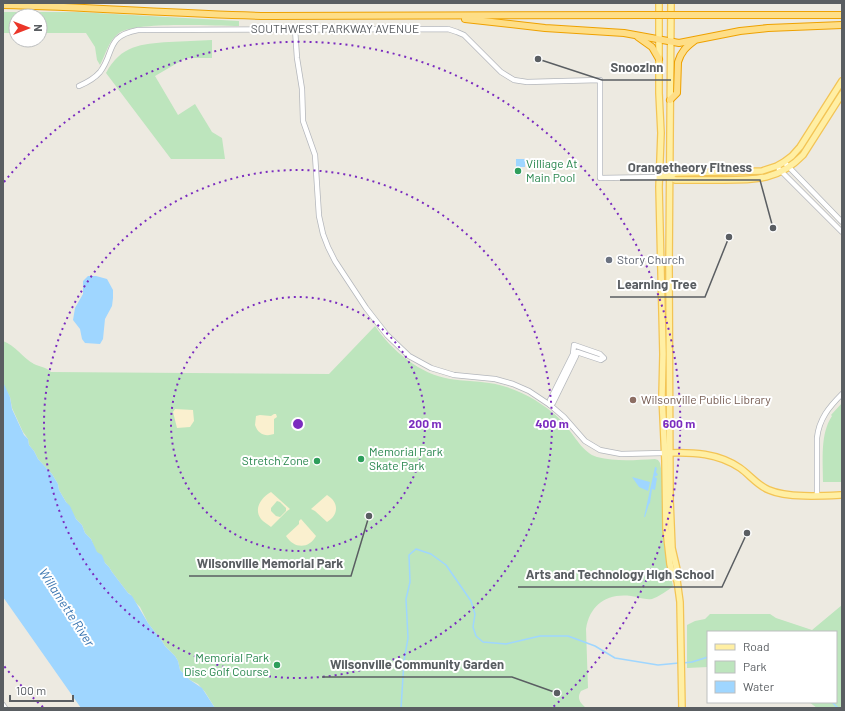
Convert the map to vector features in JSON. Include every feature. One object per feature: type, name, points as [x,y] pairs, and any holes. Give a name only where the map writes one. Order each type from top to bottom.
[{"type":"highway","points":[[3,5],[104,8],[243,16],[842,15]]},
{"type":"highway","points":[[438,16],[544,28],[635,35],[679,43],[740,31],[768,28],[842,25]]},
{"type":"highway","points":[[635,35],[651,46],[659,59]]},
{"type":"highway","points":[[670,100],[677,93],[679,57],[685,48],[695,40]]},
{"type":"main road","points":[[659,3],[658,39],[661,133],[660,177],[663,354],[662,396],[671,531],[678,574],[682,708]]},
{"type":"main road","points":[[667,453],[671,3]]},
{"type":"main road","points":[[660,177],[675,174],[753,172],[777,166],[792,156],[800,147],[842,81]]},
{"type":"main road","points":[[669,176],[675,180],[746,180],[767,178],[782,172],[797,162],[808,148],[842,94]]},
{"type":"main road","points":[[667,453],[696,452],[713,455],[734,464],[767,490],[784,494],[842,495]]},
{"type":"street","points":[[295,29],[304,122],[314,155],[321,226],[331,254],[366,308],[393,342],[409,356],[426,366],[449,374],[489,378],[513,384],[535,395],[550,405],[585,441],[600,450],[621,454],[667,453]]},
{"type":"street","name":"SOUTHWEST PARKWAY AVENUE","points":[[79,86],[96,76],[103,68],[113,44],[121,36],[130,32],[143,30],[448,29],[466,37],[501,72],[514,80],[527,82],[600,80],[600,178],[660,177]]},
{"type":"street","points":[[784,162],[842,222]]},
{"type":"street","points":[[777,166],[842,232]]},
{"type":"street","points":[[574,345],[600,354],[604,358],[601,360],[577,352],[556,396],[550,405],[550,400],[573,354],[574,345]]},
{"type":"street","points":[[817,495],[818,428],[824,414],[842,394]]},
{"type":"green space","points":[[3,12],[8,12],[8,33],[3,33]]},
{"type":"green space","points":[[48,12],[78,12],[239,21],[239,26],[195,25],[128,29],[115,36],[100,65],[97,60],[95,47],[86,33],[48,33]]},
{"type":"green space","points":[[212,40],[212,58],[186,58],[155,76],[178,115],[195,104],[212,132],[222,138],[225,159],[171,159],[106,73],[118,57],[125,51],[141,45]]},
{"type":"green space","points":[[375,326],[398,352],[418,367],[428,372],[450,379],[501,385],[535,400],[558,418],[569,429],[583,448],[592,455],[604,459],[619,460],[655,459],[660,463],[663,479],[664,545],[673,586],[652,599],[631,596],[614,597],[601,602],[595,607],[591,613],[586,629],[588,688],[581,691],[579,696],[580,701],[586,708],[215,708],[198,684],[190,680],[180,670],[175,656],[165,646],[148,623],[140,607],[95,550],[91,539],[76,519],[59,490],[58,484],[52,474],[38,459],[29,445],[28,439],[23,432],[12,408],[10,397],[3,384],[3,341],[11,345],[34,364],[51,372],[329,374]]},
{"type":"green space","points":[[842,403],[842,482],[823,482],[824,439],[828,423],[832,416],[831,415]]},
{"type":"green space","points":[[842,605],[842,708],[817,708],[810,703],[837,703],[837,631],[707,631],[707,667],[687,668],[687,625],[695,621],[705,619],[710,614],[770,614],[776,618],[812,630]]},
{"type":"sand","points":[[175,409],[193,410],[194,421],[190,427],[177,428],[173,412]]},
{"type":"sand","points":[[276,414],[277,417],[274,419],[274,434],[265,435],[260,433],[255,425],[256,416],[271,416]]},
{"type":"sand","points":[[271,492],[290,509],[271,527],[261,519],[258,511],[260,503]],"holes":[[[277,501],[286,508],[286,511],[280,517],[276,516],[271,511],[271,508]]]},
{"type":"sand","points":[[327,495],[334,501],[336,508],[334,516],[327,522],[311,509]]},
{"type":"sand","points":[[301,519],[316,536],[306,545],[301,546],[293,543],[286,536],[299,524]]},
{"type":"water","name":"Villiage At Main Pool","points":[[516,159],[525,159],[525,167],[521,167],[521,175],[516,176]]},
{"type":"water","points":[[88,276],[96,276],[107,279],[113,290],[112,306],[105,319],[103,339],[100,344],[85,343],[82,339],[80,329],[73,320],[75,308],[83,294],[83,281]]},
{"type":"water","name":"Willamette River","points":[[3,382],[10,397],[12,409],[24,435],[28,439],[29,445],[38,459],[52,474],[58,484],[59,490],[70,506],[76,519],[82,525],[85,533],[91,539],[97,552],[102,555],[105,563],[132,596],[148,623],[165,646],[175,656],[180,670],[190,680],[202,688],[215,708],[81,708],[3,597]]},
{"type":"water","points":[[655,467],[658,475],[654,477],[657,478],[655,490],[652,489],[650,503],[644,517]]},
{"type":"water","points":[[632,477],[650,482],[648,491],[639,487]]},
{"type":"waterway","points":[[401,708],[404,661],[408,638],[406,599],[410,582],[409,555],[416,549],[431,554],[446,565],[471,601],[475,614],[473,627],[476,636],[483,642],[506,644],[540,636],[568,636],[595,646],[615,658],[658,665],[679,663]]},
{"type":"waterway","points":[[683,663],[707,657]]},
{"type":"waterway","points":[[833,703],[838,708]]},
{"type":"place","name":"SnoozInn","points":[[538,59]]},
{"type":"place","name":"Villiage At Main Pool","points":[[518,171]]},
{"type":"place","name":"Orangetheory Fitness","points":[[773,228]]},
{"type":"place","name":"Learning Tree","points":[[729,237]]},
{"type":"place","name":"Story Church","points":[[609,260]]},
{"type":"place","name":"Wilsonville Public Library","points":[[633,400]]},
{"type":"place","name":"Memorial Park Skate Park","points":[[361,459]]},
{"type":"place","name":"Stretch Zone","points":[[317,461]]},
{"type":"place","name":"Wilsonville Memorial Park","points":[[369,516]]},
{"type":"place","name":"Arts and Technology High School","points":[[747,533]]},
{"type":"place","name":"Memorial Park Disc Golf Course","points":[[277,665]]},
{"type":"place","name":"Wilsonville Community Garden","points":[[557,693]]}]
